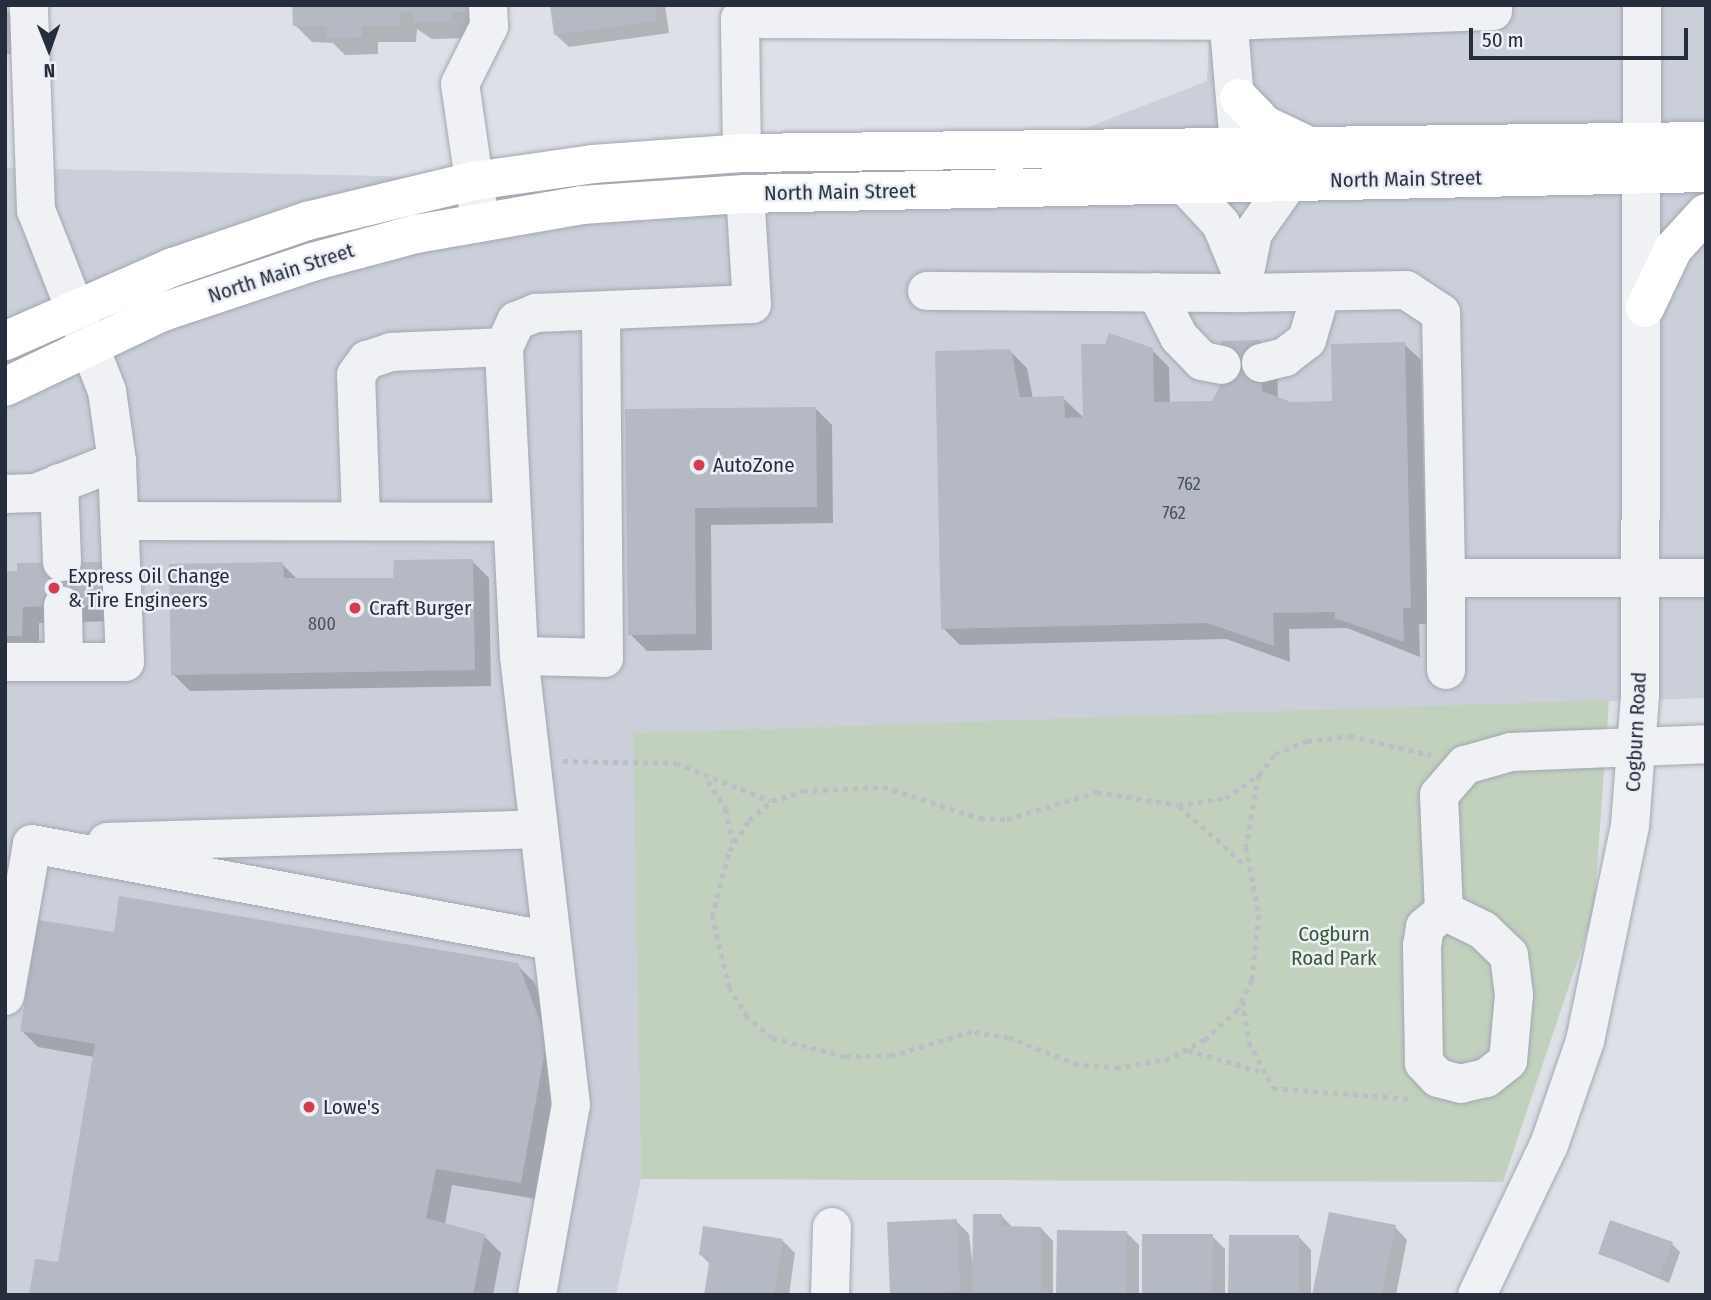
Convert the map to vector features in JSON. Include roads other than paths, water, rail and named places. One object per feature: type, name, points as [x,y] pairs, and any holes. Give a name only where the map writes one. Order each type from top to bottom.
[{"type":"main road","points":[[1240,98],[1265,125],[1311,146]]},
{"type":"main road","name":"North Main Street","points":[[5,387],[86,345],[312,262],[480,222],[582,205],[745,194],[1289,182],[1642,158],[1706,141]]},
{"type":"main road","name":"North Main Street","points":[[5,341],[70,310],[307,221],[474,181],[742,153],[1311,146],[1642,158],[1706,173]]},
{"type":"main road","points":[[1645,308],[1673,250],[1706,213]]},
{"type":"street","points":[[5,663],[125,662],[121,521],[117,461],[107,391],[70,310],[36,211],[29,5]]},
{"type":"street","points":[[480,222],[460,84],[489,26],[488,5]]},
{"type":"street","points":[[742,153],[740,19],[877,12],[1493,11],[1493,5]]},
{"type":"street","name":"Cogburn Road","points":[[1477,1295],[1549,1145],[1585,1041],[1612,935],[1635,752],[1645,308],[1642,5]]},
{"type":"street","points":[[1227,13],[1240,98],[1240,146]]},
{"type":"street","points":[[1242,284],[1261,217],[1289,182]]},
{"type":"street","points":[[1184,184],[1221,224],[1242,284]]},
{"type":"street","points":[[537,1295],[571,1105],[519,656],[504,347],[516,321],[537,313],[752,303],[745,194]]},
{"type":"street","points":[[927,291],[1156,292],[1242,284],[1321,292],[1406,290],[1441,313],[1446,670]]},
{"type":"street","points":[[1156,292],[1179,337],[1202,361],[1222,365]]},
{"type":"street","points":[[1261,363],[1285,357],[1307,340],[1321,292]]},
{"type":"street","points":[[519,656],[604,658],[601,311]]},
{"type":"street","points":[[361,517],[356,375],[367,360],[391,352],[504,347]]},
{"type":"street","points":[[5,494],[59,484],[117,461]]},
{"type":"street","points":[[59,484],[62,562]]},
{"type":"street","points":[[121,521],[361,517],[512,522]]},
{"type":"street","points":[[1446,578],[1706,578]]},
{"type":"street","points":[[63,606],[64,662]]},
{"type":"street","points":[[1444,911],[1439,795],[1465,765],[1511,752],[1635,752],[1706,744]]},
{"type":"street","points":[[18,844],[539,829]]},
{"type":"street","points":[[18,844],[551,941]]},
{"type":"street","points":[[5,996],[18,844]]},
{"type":"street","points":[[830,1295],[832,1227]]},
{"type":"place","name":"AutoZone","points":[[699,465]]},
{"type":"place","name":"Express Oil Change & Tire Engineers","points":[[54,588]]},
{"type":"place","name":"Craft Burger","points":[[355,608]]},
{"type":"place","name":"Lowe's","points":[[309,1107]]},
{"type":"park label","name":"Cogburn Road Park","points":[[1334,946]]}]
